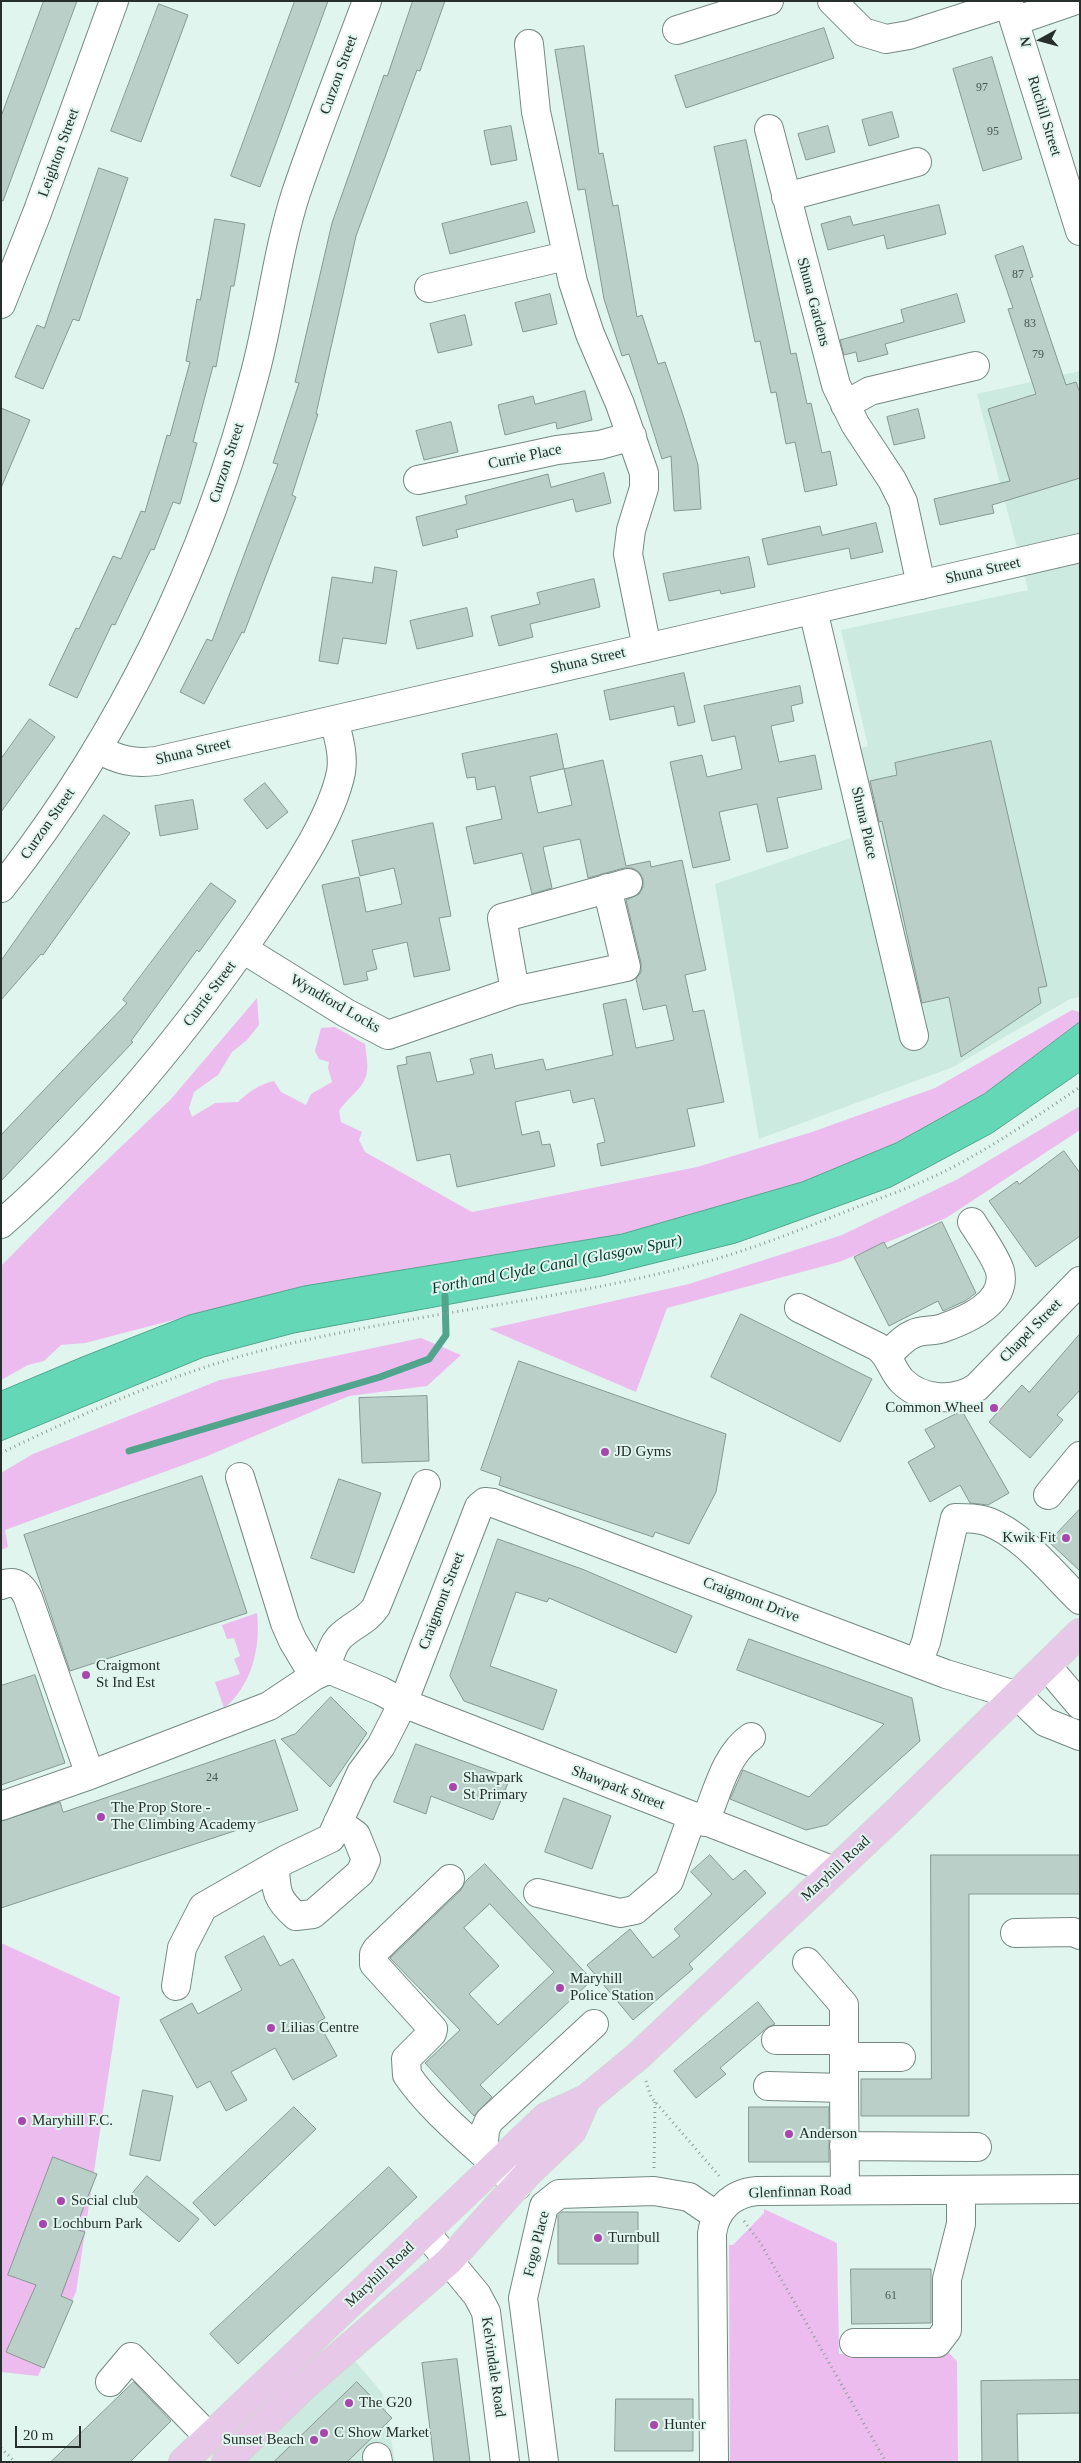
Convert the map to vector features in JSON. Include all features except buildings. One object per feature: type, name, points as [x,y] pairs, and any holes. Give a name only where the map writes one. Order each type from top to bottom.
[{"type":"main road","name":"Maryhill Road","points":[[183,2462],[426,2232],[490,2158],[546,2117],[586,2099],[637,2057],[1018,1696],[1080,1633]]},
{"type":"main road","name":"Maryhill Road","points":[[226,2462],[303,2387],[449,2261],[517,2186],[572,2131],[586,2099]]},
{"type":"street","name":"Leighton Street","points":[[1,304],[37,213],[114,1]]},
{"type":"street","name":"Curzon Street","points":[[1,888],[63,804],[98,749],[177,601],[202,540],[236,440],[256,372],[283,238],[296,193],[366,1]]},
{"type":"street","points":[[677,30],[709,10],[769,1]]},
{"type":"street","points":[[832,1],[863,32],[886,38],[909,35],[1011,8],[1073,1]]},
{"type":"street","name":"Ruchill Street","points":[[1011,8],[1080,231]]},
{"type":"street","points":[[529,44],[536,112],[566,256],[590,334],[642,462],[645,480],[631,530],[628,554],[647,648]]},
{"type":"street","name":"Shuna Gardens","points":[[769,130],[836,385],[860,433],[892,480],[903,502],[921,585]]},
{"type":"street","points":[[786,197],[917,162]]},
{"type":"street","points":[[430,288],[566,256]]},
{"type":"street","points":[[845,405],[866,392],[975,366]]},
{"type":"street","name":"Currie Place","points":[[418,480],[557,450],[600,445],[632,436]]},
{"type":"street","name":"Shuna Street","points":[[98,749],[119,760],[143,763],[1080,548]]},
{"type":"street","name":"Shuna Place","points":[[813,610],[914,1036]]},
{"type":"street","name":"Currie Street","points":[[1,1224],[66,1162],[121,1105],[181,1033],[243,949],[296,869],[329,806],[341,772],[342,763],[334,720]]},
{"type":"street","name":"Wyndford Locks","points":[[243,949],[346,1013],[388,1035],[428,1023],[515,990],[626,966],[618,886],[502,918],[515,990]]},
{"type":"street","points":[[798,1308],[878,1347],[887,1356],[908,1336],[921,1331],[943,1328],[984,1308],[993,1300],[1000,1280],[999,1268],[972,1222]]},
{"type":"street","name":"Chapel Street","points":[[887,1356],[902,1382],[929,1395],[957,1397],[971,1391],[982,1382],[1080,1281]]},
{"type":"street","points":[[1048,1495],[1080,1456]]},
{"type":"street","points":[[240,1477],[284,1622],[293,1641],[320,1674]]},
{"type":"street","points":[[1,1806],[90,1776],[269,1706],[320,1674],[334,1645],[340,1638],[372,1614],[376,1607],[426,1484]]},
{"type":"street","name":"Craigmont Drive","points":[[485,1502],[493,1503],[946,1674],[1018,1696]]},
{"type":"street","name":"Craigmont Street","points":[[176,1986],[182,1948],[203,1907],[275,1866],[331,1838],[361,1773],[381,1746],[403,1703],[479,1507],[485,1502]]},
{"type":"street","points":[[918,1663],[926,1642],[955,1518],[984,1520],[1007,1532],[1080,1600]]},
{"type":"street","points":[[1,1585],[12,1582],[24,1589],[90,1776]]},
{"type":"street","points":[[1047,1666],[1080,1705]]},
{"type":"street","name":"Shawpark Street","points":[[320,1674],[343,1674],[403,1703],[834,1871]]},
{"type":"street","points":[[1018,1696],[1045,1722],[1080,1736]]},
{"type":"street","points":[[538,1893],[620,1913],[635,1910],[669,1881],[730,1761],[741,1744],[751,1737]]},
{"type":"street","points":[[275,1866],[276,1892],[283,1905],[296,1916],[312,1914],[360,1873],[366,1860],[356,1835],[338,1822]]},
{"type":"street","points":[[450,1879],[377,1949],[374,1954],[374,1964],[433,2028],[432,2033],[406,2059],[407,2075],[470,2143],[490,2158],[517,2186]]},
{"type":"street","points":[[1015,1933],[1073,1932],[1080,1935]]},
{"type":"street","points":[[807,1962],[843,2003],[845,2190]]},
{"type":"street","points":[[490,2158],[485,2130],[489,2121],[594,2024]]},
{"type":"street","points":[[776,2040],[901,2057]]},
{"type":"street","points":[[768,2086],[844,2088]]},
{"type":"street","points":[[844,2146],[977,2147]]},
{"type":"street","points":[[854,2343],[937,2343],[947,2330],[947,2279],[961,2224],[961,2190]]},
{"type":"street","name":"Glenfinnan Road","points":[[725,2207],[744,2193],[757,2191],[1080,2190]]},
{"type":"street","name":"Fogo Place","points":[[544,2462],[523,2298],[544,2206],[559,2194],[654,2191],[689,2196],[725,2207]]},
{"type":"street","points":[[714,2462],[712,2234],[725,2207]]},
{"type":"street","name":"Kelvindale Road","points":[[426,2232],[477,2295],[486,2312],[505,2462]]},
{"type":"street","points":[[110,2382],[130,2357],[209,2437]]},
{"type":"path","points":[[1,1453],[81,1415],[216,1364],[320,1337],[639,1278],[716,1259],[777,1239],[909,1188],[954,1167],[1002,1139],[1080,1087]]},
{"type":"path","points":[[637,2057],[651,2097],[727,2185],[725,2207],[745,2224],[760,2244],[886,2462]]},
{"type":"path","points":[[654,2191],[655,2101]]},
{"type":"path","points":[[1,2448],[15,2462]]},
{"type":"shaded area","points":[[1080,371],[1080,997],[1070,999],[953,1067],[759,1139],[715,884],[851,838],[833,757],[868,746],[841,630],[1028,590],[977,394]]},
{"type":"shaded area","points":[[257,998],[259,1025],[247,1040],[232,1052],[218,1075],[194,1092],[189,1108],[192,1117],[215,1103],[238,1102],[254,1089],[274,1081],[281,1092],[306,1105],[311,1094],[332,1082],[328,1068],[329,1062],[319,1059],[315,1051],[321,1028],[335,1027],[365,1044],[367,1060],[367,1072],[364,1081],[339,1111],[341,1122],[362,1132],[359,1140],[365,1152],[472,1212],[697,1167],[812,1132],[935,1088],[1072,1010],[1080,1012],[1080,1022],[984,1094],[896,1143],[802,1182],[622,1234],[304,1286],[85,1343],[61,1345],[44,1361],[28,1365],[1,1380],[1,1266],[81,1185],[171,1099]]},
{"type":"shaded area","points":[[1080,1106],[1080,1130],[946,1218],[839,1262],[667,1308],[636,1392],[489,1329],[689,1284],[842,1235],[958,1179]]},
{"type":"shaded area","points":[[421,1338],[461,1355],[427,1386],[349,1396],[205,1457],[5,1530],[8,1547],[1,1550],[1,1473],[33,1454],[220,1380]]},
{"type":"shaded area","points":[[257,1613],[256,1652],[253,1665],[242,1689],[224,1708],[215,1682],[240,1674],[234,1659],[240,1656],[234,1638],[227,1639],[222,1625]]},
{"type":"shaded area","name":"Lochburn Park","points":[[1,1943],[120,1997],[76,2292],[38,2376],[1,2372]]},
{"type":"shaded area","points":[[764,2209],[837,2243],[839,2354],[948,2352],[957,2361],[958,2462],[730,2462],[729,2245],[733,2245],[764,2213]]},
{"type":"shaded area","points":[[350,2355],[383,2394],[395,2462],[246,2462]]},
{"type":"water","name":"Forth and Clyde Canal (Glasgow Spur)","points":[[1080,1022],[1080,1072],[992,1133],[891,1187],[736,1243],[602,1276],[294,1333],[204,1357],[1,1441],[1,1391],[189,1315],[304,1286],[622,1234],[802,1182],[896,1143],[984,1094]]},
{"type":"waterway","name":"Forth and Clyde Canal (Glasgow Spur)","points":[[129,1451],[380,1377],[429,1359],[446,1335],[445,1296]]},
{"type":"place","name":"Common Wheel","points":[[994,1408]]},
{"type":"place","name":"JD Gyms","points":[[605,1452]]},
{"type":"place","name":"Kwik Fit","points":[[1066,1538]]},
{"type":"place","name":"Craigmont St Ind Est","points":[[86,1675]]},
{"type":"place","name":"Shawpark St Primary","points":[[453,1787]]},
{"type":"place","name":"The Prop Store - The Climbing Academy","points":[[101,1817]]},
{"type":"place","name":"Maryhill Police Station","points":[[560,1988]]},
{"type":"place","name":"Lilias Centre","points":[[271,2028]]},
{"type":"place","name":"Maryhill F.C.","points":[[22,2121]]},
{"type":"place","name":"Anderson","points":[[789,2134]]},
{"type":"place","name":"Social club","points":[[61,2201]]},
{"type":"place","name":"Lochburn Park","points":[[43,2224]]},
{"type":"place","name":"Turnbull","points":[[598,2238]]},
{"type":"place","name":"The G20","points":[[349,2403]]},
{"type":"place","name":"Hunter","points":[[654,2425]]},
{"type":"place","name":"C Show Market","points":[[324,2433]]},
{"type":"place","name":"Sunset Beach","points":[[314,2440]]}]
